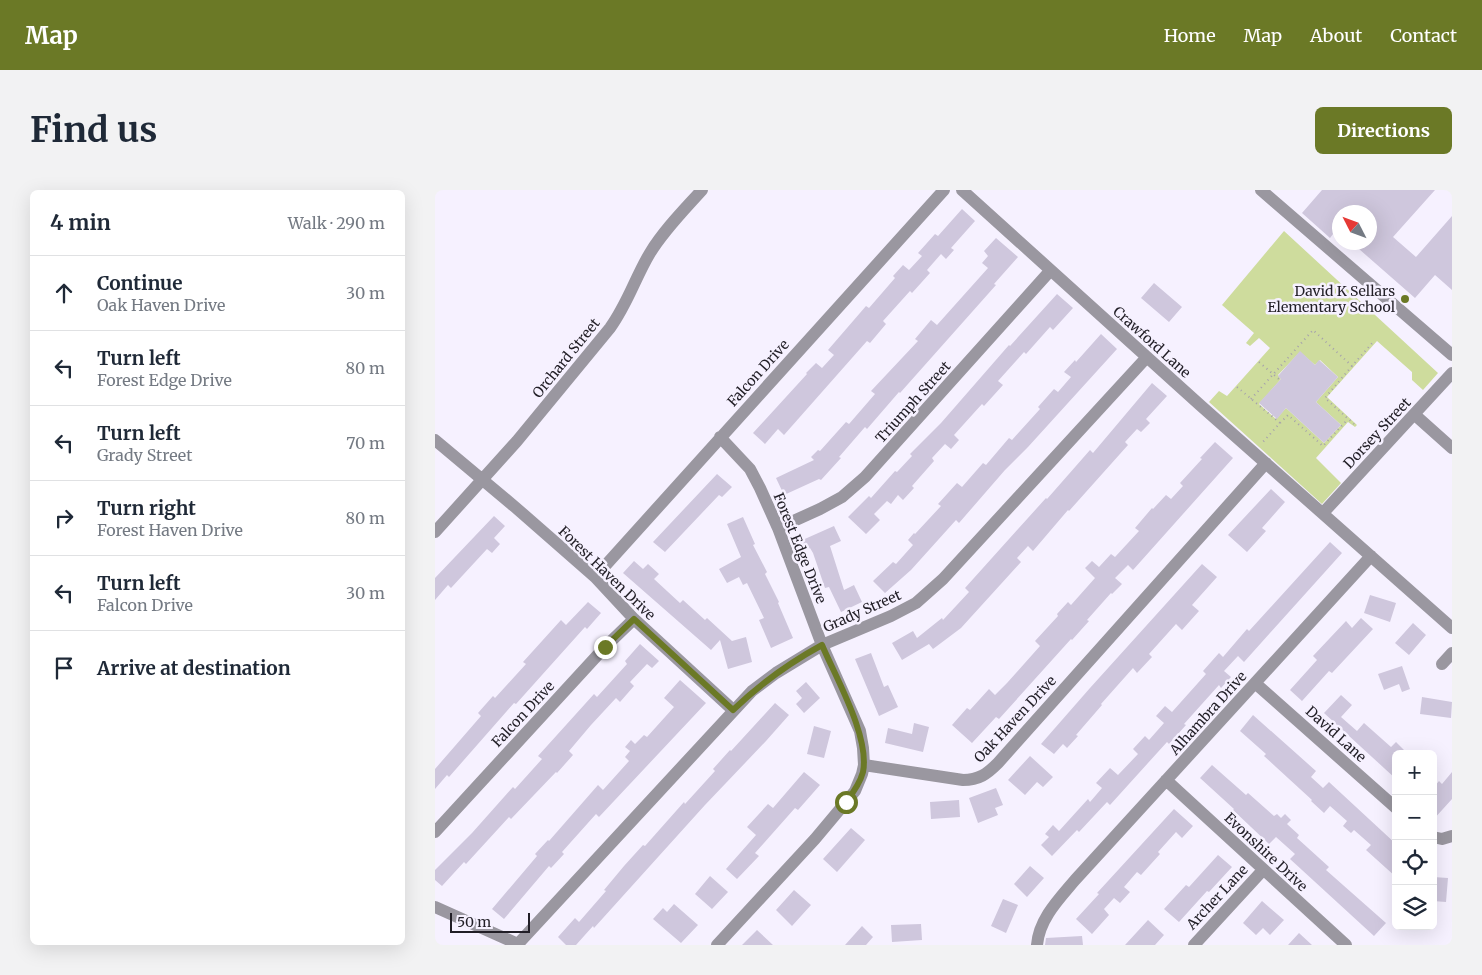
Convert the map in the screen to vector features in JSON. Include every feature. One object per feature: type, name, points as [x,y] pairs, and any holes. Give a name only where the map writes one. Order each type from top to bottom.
[{"type":"street","name":"Orchard Street","points":[[435,532],[523,434],[610,328],[622,311],[643,267],[662,236],[702,190]]},
{"type":"street","name":"Falcon Drive","points":[[595,577],[720,436],[944,190]]},
{"type":"street","name":"Crawford Lane","points":[[962,190],[1323,513]]},
{"type":"street","points":[[1261,190],[1452,356]]},
{"type":"street","name":"Triumph Street","points":[[778,528],[842,497],[865,477],[1050,270]]},
{"type":"street","name":"Grady Street","points":[[518,945],[752,691],[776,673],[822,645],[891,616],[916,603],[943,579],[1147,357]]},
{"type":"street","name":"Dorsey Street","points":[[1323,513],[1452,373]]},
{"type":"street","points":[[1415,414],[1452,448]]},
{"type":"street","name":"Forest Edge Drive","points":[[720,436],[750,469],[778,528],[822,645],[860,731],[864,765]]},
{"type":"street","name":"Forest Haven Drive","points":[[435,440],[595,577],[634,619],[733,710]]},
{"type":"street","name":"Oak Haven Drive","points":[[864,765],[963,780],[974,780],[987,774],[1266,463]]},
{"type":"street","points":[[1323,513],[1452,628]]},
{"type":"street","name":"Alhambra Drive","points":[[1037,945],[1041,927],[1056,903],[1371,556]]},
{"type":"street","name":"Falcon Drive","points":[[435,832],[605,647],[634,619]]},
{"type":"street","points":[[1442,664],[1452,653]]},
{"type":"street","name":"David Lane","points":[[1255,683],[1392,804]]},
{"type":"street","points":[[717,945],[815,838],[855,791],[864,765]]},
{"type":"street","name":"Evonshire Drive","points":[[1166,780],[1346,945]]},
{"type":"street","points":[[1437,838],[1452,836]]},
{"type":"street","name":"Archer Lane","points":[[1194,945],[1263,870]]},
{"type":"street","points":[[435,907],[518,945]]},
{"type":"path","points":[[1251,399],[1313,330],[1353,366]]},
{"type":"path","points":[[1355,424],[1325,398],[1375,341]]},
{"type":"path","points":[[1259,362],[1280,380]]},
{"type":"path","points":[[1237,387],[1280,423]]},
{"type":"path","points":[[1262,443],[1287,415],[1323,446],[1348,419]]},
{"type":"green space","points":[[1284,231],[1438,373],[1423,390],[1412,380],[1412,372],[1377,341],[1327,397],[1357,425],[1355,427],[1348,422],[1316,458],[1341,483],[1322,504],[1209,402],[1219,391],[1227,396],[1270,348],[1259,338],[1250,346],[1246,343],[1254,333],[1222,305]],"holes":[[[1300,352],[1315,365],[1320,360],[1338,377],[1316,402],[1341,425],[1324,443],[1286,408],[1276,419],[1259,404],[1281,379],[1278,375]]]},
{"type":"building","points":[[1322,190],[1435,190],[1393,237],[1416,257],[1452,216],[1452,290],[1435,275],[1415,298],[1360,250],[1377,250],[1377,205],[1332,205],[1332,235],[1330,238],[1302,213]]},
{"type":"building","points":[[962,209],[975,221],[951,248],[954,250],[946,259],[941,254],[927,270],[930,273],[912,293],[910,291],[883,321],[886,324],[870,343],[867,341],[784,435],[778,429],[765,444],[753,433],[816,363],[822,368],[834,355],[828,350],[866,306],[869,308],[895,278],[893,276],[903,265],[909,270],[922,256],[918,253],[935,234],[938,236]]},
{"type":"building","points":[[996,238],[1018,257],[994,284],[996,285],[867,429],[865,427],[821,480],[819,479],[784,495],[776,478],[814,460],[811,457],[818,450],[820,451],[846,422],[849,424],[875,394],[871,391],[918,341],[915,339],[931,320],[937,325],[988,268],[982,263],[988,256],[984,251]]},
{"type":"building","points":[[1154,283],[1182,307],[1169,322],[1141,298]]},
{"type":"building","points":[[1057,294],[1073,308],[1053,330],[1050,327],[1026,354],[1024,352],[998,381],[1003,385],[984,406],[982,404],[954,435],[959,440],[951,449],[945,444],[932,458],[934,461],[912,486],[914,488],[903,500],[898,495],[891,504],[887,501],[874,514],[880,520],[866,534],[848,517],[869,496],[871,498],[895,471],[897,472],[912,456],[910,454],[941,423],[1009,345]]},
{"type":"building","points":[[1101,334],[1117,349],[1005,470],[959,523],[956,520],[911,570],[885,593],[873,581],[893,562],[896,564],[913,545],[908,540],[941,506],[938,504],[957,483],[962,487],[983,463],[986,465],[1009,438],[1012,440],[1040,409],[1038,407],[1054,389],[1058,392],[1071,377],[1064,372],[1075,360],[1076,362]]},
{"type":"building","points":[[1300,351],[1315,365],[1319,360],[1338,377],[1316,402],[1341,425],[1324,443],[1286,408],[1277,419],[1259,403],[1281,379],[1278,376]]},
{"type":"building","points":[[1152,383],[1167,396],[1146,419],[1150,423],[1141,432],[1137,429],[1125,442],[1128,445],[1033,551],[1028,546],[1017,558],[1021,562],[961,628],[933,649],[929,644],[902,660],[892,643],[913,631],[917,638],[942,618],[943,620],[969,592],[965,588],[1090,450],[1093,453]]},
{"type":"building","points":[[1215,442],[1233,458],[1133,570],[1128,565],[1115,578],[1122,584],[1111,593],[1087,620],[1089,621],[999,719],[996,717],[972,743],[952,725],[967,708],[970,710],[989,689],[995,695],[1007,683],[1040,646],[1035,641],[1058,616],[1057,614],[1068,602],[1071,605],[1095,578],[1085,568],[1092,561],[1099,567],[1111,554],[1115,557],[1139,531],[1135,528],[1152,508],[1166,495],[1171,499],[1183,486],[1180,483]]},
{"type":"building","points":[[717,474],[732,487],[722,497],[719,495],[665,552],[653,542]]},
{"type":"building","points":[[1271,489],[1285,502],[1262,528],[1266,531],[1247,552],[1228,535]]},
{"type":"building","points":[[494,516],[505,526],[494,538],[500,544],[492,553],[487,549],[451,588],[448,585],[435,600],[435,578]]},
{"type":"building","points":[[743,517],[793,638],[771,648],[759,620],[764,618],[747,583],[743,585],[739,577],[727,583],[719,569],[741,557],[727,524]]},
{"type":"building","points":[[834,526],[841,541],[830,546],[844,590],[854,585],[862,602],[841,612],[829,587],[825,588],[810,548],[802,552],[798,542]]},
{"type":"building","points":[[1330,542],[1342,553],[1244,662],[1238,656],[1224,671],[1231,677],[1221,688],[1219,685],[1169,744],[1167,742],[1110,805],[1107,802],[1079,832],[1077,830],[1052,856],[1041,845],[1049,837],[1045,834],[1053,825],[1059,831],[1088,799],[1090,802],[1102,788],[1096,783],[1110,768],[1118,775],[1138,754],[1133,749],[1145,736],[1149,740],[1164,723],[1156,716],[1165,706],[1172,712],[1206,674],[1203,671],[1219,653],[1223,657],[1247,629],[1249,631]]},
{"type":"building","points":[[634,561],[643,569],[648,564],[659,574],[654,579],[680,603],[683,600],[705,620],[707,618],[732,641],[746,637],[752,662],[728,669],[720,640],[711,650],[623,573]]},
{"type":"building","points":[[1202,564],[1217,577],[1192,605],[1199,611],[1182,630],[1176,624],[1149,654],[1152,657],[1137,673],[1133,668],[1101,704],[1067,748],[1063,744],[1054,754],[1041,744],[1090,688]]},
{"type":"building","points":[[1370,595],[1396,603],[1390,622],[1364,613]]},
{"type":"building","points":[[588,602],[601,613],[587,629],[585,627],[516,704],[514,703],[449,777],[447,775],[435,789],[435,769],[481,716],[478,713],[493,696],[495,698],[526,664],[523,662],[561,620],[566,625]]},
{"type":"building","points":[[1361,618],[1373,629],[1332,673],[1329,671],[1302,701],[1290,690],[1317,660],[1313,656],[1346,621],[1352,628]]},
{"type":"building","points":[[1413,623],[1426,635],[1409,655],[1395,643]]},
{"type":"building","points":[[640,644],[659,661],[652,668],[647,664],[630,682],[634,686],[620,702],[616,698],[569,751],[573,755],[557,773],[511,819],[509,817],[466,864],[464,862],[442,886],[435,880],[435,870],[472,833],[513,787],[515,789],[542,759],[538,756],[594,694],[597,697],[627,664],[625,661]]},
{"type":"building","points":[[871,653],[884,687],[888,685],[898,707],[879,716],[855,659]]},
{"type":"building","points":[[1402,666],[1410,689],[1402,692],[1399,684],[1384,690],[1378,674]]},
{"type":"building","points":[[680,680],[706,703],[599,817],[596,814],[562,852],[564,854],[551,868],[549,866],[504,919],[492,909],[537,856],[535,854],[549,841],[598,785],[603,790],[629,761],[625,757],[630,751],[625,747],[631,740],[635,744],[644,735],[647,737],[674,707],[664,698]]},
{"type":"building","points":[[806,682],[820,698],[804,713],[796,704],[802,698],[796,691]]},
{"type":"building","points":[[1341,695],[1352,705],[1341,717],[1357,731],[1364,723],[1391,747],[1396,742],[1404,750],[1392,750],[1392,775],[1324,713]]},
{"type":"building","points":[[1422,697],[1452,702],[1451,718],[1420,714]]},
{"type":"building","points":[[775,703],[789,715],[594,928],[593,926],[576,945],[566,945],[558,937],[575,918],[579,922],[606,891],[604,890],[624,866],[643,845],[645,846],[684,802],[685,804],[715,771],[713,769]]},
{"type":"building","points":[[1253,715],[1316,771],[1311,777],[1323,788],[1329,782],[1392,840],[1392,873],[1366,850],[1371,845],[1354,830],[1351,833],[1343,826],[1347,821],[1330,806],[1324,813],[1264,756],[1266,754],[1240,731]]},
{"type":"building","points":[[914,723],[929,727],[923,752],[885,743],[888,728],[912,734]]},
{"type":"building","points":[[814,726],[831,731],[824,758],[807,754]]},
{"type":"building","points":[[1030,756],[1053,777],[1043,787],[1037,782],[1025,795],[1008,780]]},
{"type":"building","points":[[1212,765],[1246,795],[1248,793],[1274,816],[1277,814],[1281,818],[1285,814],[1291,820],[1287,824],[1299,835],[1297,838],[1329,867],[1326,870],[1386,923],[1374,936],[1290,859],[1295,854],[1276,837],[1269,844],[1200,778]]},
{"type":"building","points":[[804,772],[820,785],[798,810],[795,808],[755,853],[759,856],[737,879],[726,869],[756,835],[747,827],[768,804],[773,808]]},
{"type":"building","points":[[1452,772],[1452,799],[1437,816],[1437,783],[1439,781],[1442,784]]},
{"type":"building","points":[[996,788],[1003,805],[995,808],[998,815],[978,823],[969,798]]},
{"type":"building","points":[[959,800],[960,817],[931,819],[930,802]]},
{"type":"building","points":[[1174,809],[1193,826],[1182,838],[1176,832],[1141,875],[1137,872],[1124,887],[1130,892],[1120,903],[1114,898],[1104,909],[1109,915],[1092,934],[1076,919],[1099,894],[1097,893]]},
{"type":"building","points":[[851,828],[865,840],[837,872],[823,859]]},
{"type":"building","points":[[1218,855],[1232,867],[1179,922],[1164,909],[1186,885],[1189,887]]},
{"type":"building","points":[[1030,866],[1044,878],[1027,897],[1014,884]]},
{"type":"building","points":[[710,876],[728,892],[712,909],[695,894]]},
{"type":"building","points":[[1437,877],[1448,878],[1446,902],[1437,901]]},
{"type":"building","points":[[794,890],[811,905],[792,926],[776,910]]},
{"type":"building","points":[[1003,899],[1018,905],[1006,933],[991,926]]},
{"type":"building","points":[[1262,901],[1284,920],[1270,935],[1263,928],[1256,935],[1243,923]]},
{"type":"building","points":[[674,904],[698,925],[681,943],[653,919],[663,908],[667,912]]},
{"type":"building","points":[[1148,920],[1164,935],[1155,945],[1125,945]]},
{"type":"building","points":[[921,924],[922,940],[892,942],[891,925]]},
{"type":"building","points":[[862,926],[873,937],[866,945],[845,945]]},
{"type":"building","points":[[757,930],[773,945],[742,945]]},
{"type":"building","points":[[1299,933],[1312,945],[1288,945]]},
{"type":"building","points":[[1082,936],[1083,945],[1045,945],[1046,938]]},
{"type":"place","name":"David K Sellars Elementary School","points":[[1405,299]]},
{"type":"route","points":[[605,647],[634,619],[733,710],[752,691],[776,673],[822,645],[860,731],[863,748],[864,765],[862,774],[855,791],[846,802]]}]
